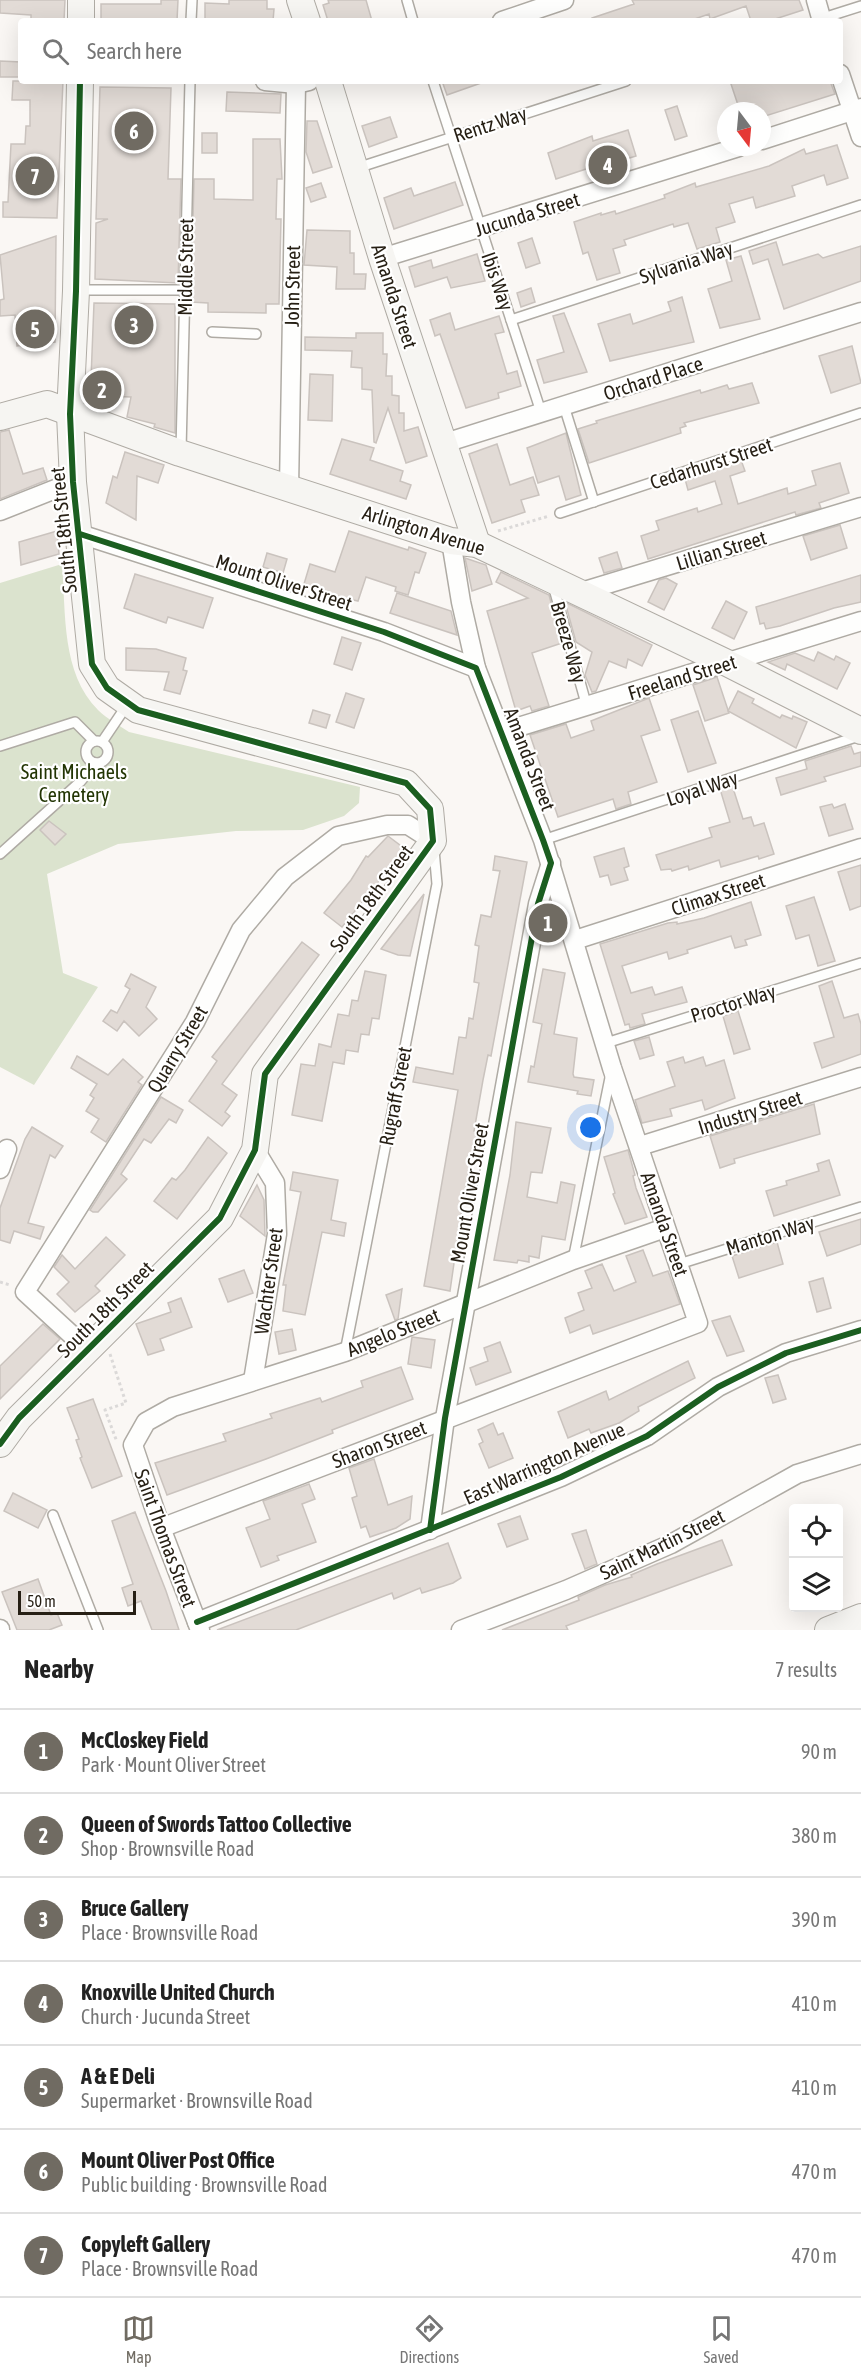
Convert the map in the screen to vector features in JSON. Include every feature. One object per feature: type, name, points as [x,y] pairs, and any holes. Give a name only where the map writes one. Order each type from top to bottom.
[{"type":"main road","points":[[81,0],[81,18]]},
{"type":"main road","points":[[300,0],[306,18]]},
{"type":"main road","name":"South 18th Street","points":[[0,1444],[19,1418],[98,1349],[220,1218],[255,1150],[265,1074],[433,841],[430,809],[406,783],[138,711],[107,688],[92,664],[74,482],[70,414],[76,291],[80,84]]},
{"type":"main road","name":"Amanda Street","points":[[329,84],[382,258],[445,443],[486,538]]},
{"type":"main road","name":"Arlington Avenue","points":[[0,417],[47,405],[180,453],[451,542],[486,538],[551,578],[727,663],[861,733]]},
{"type":"main road","points":[[828,1630],[861,1617]]},
{"type":"street","points":[[511,18],[564,0]]},
{"type":"street","points":[[816,0],[819,18]]},
{"type":"street","points":[[843,80],[857,110],[861,137]]},
{"type":"street","name":"John Street","points":[[289,488],[302,84]]},
{"type":"street","points":[[771,137],[857,110]]},
{"type":"street","name":"Jucunda Street","points":[[382,258],[717,154]]},
{"type":"street","name":"Orchard Place","points":[[445,443],[861,312]]},
{"type":"street","points":[[0,511],[74,482]]},
{"type":"street","name":"Lillian Street","points":[[581,592],[861,507]]},
{"type":"street","name":"Mount Oliver Street","points":[[80,534],[384,632],[476,668]]},
{"type":"street","name":"Amanda Street","points":[[451,542],[461,602],[476,668],[551,863],[612,1068],[699,1323]]},
{"type":"street","name":"Freeland Street","points":[[502,732],[861,621]]},
{"type":"street","name":"Quarry Street","points":[[98,1349],[26,1292],[195,1022],[241,930],[285,877],[338,836],[387,825],[408,825],[433,841]]},
{"type":"street","name":"Climax Street","points":[[575,940],[861,848]]},
{"type":"street","name":"Mount Oliver Street","points":[[430,1530],[445,1418],[538,904],[551,863]]},
{"type":"street","name":"Industry Street","points":[[640,1146],[861,1077]]},
{"type":"street","points":[[0,1169],[7,1149]]},
{"type":"street","name":"Wachter Street","points":[[253,1381],[277,1234],[275,1183],[255,1150]]},
{"type":"street","name":"Angelo Street","points":[[125,1444],[146,1422],[173,1407],[345,1352],[573,1260],[665,1228]]},
{"type":"street","name":"Sharon Street","points":[[160,1528],[699,1323]]},
{"type":"street","name":"East Warrington Avenue","points":[[198,1626],[561,1477],[647,1436],[718,1387],[786,1353],[861,1330]]},
{"type":"street","name":"Saint Thomas Street","points":[[125,1444],[198,1626]]},
{"type":"street","name":"Saint Martin Street","points":[[461,1630],[566,1590],[671,1544],[797,1474],[861,1454]]},
{"type":"lane","points":[[191,18],[192,0]]},
{"type":"lane","points":[[407,0],[412,18]]},
{"type":"lane","points":[[825,18],[861,6]]},
{"type":"lane","name":"Middle Street","points":[[180,453],[190,84]]},
{"type":"lane","name":"Ibis Way","points":[[434,84],[541,412]]},
{"type":"lane","name":"Rentz Way","points":[[355,169],[617,84]]},
{"type":"lane","name":"Sylvania Way","points":[[511,320],[861,204]]},
{"type":"lane","points":[[76,291],[184,290]]},
{"type":"lane","points":[[212,332],[256,334]]},
{"type":"lane","points":[[564,406],[594,502]]},
{"type":"lane","name":"Cedarhurst Street","points":[[560,513],[861,413]]},
{"type":"lane","name":"Breeze Way","points":[[551,578],[587,707]]},
{"type":"lane","points":[[96,763],[86,755],[86,749],[98,742],[128,705]]},
{"type":"lane","points":[[0,746],[75,722],[108,752],[106,758],[96,763],[80,782],[0,854]]},
{"type":"lane","name":"Loyal Way","points":[[543,840],[861,733]]},
{"type":"lane","name":"Rugraff Street","points":[[345,1352],[437,884],[433,841]]},
{"type":"lane","name":"Proctor Way","points":[[606,1043],[861,963]]},
{"type":"lane","points":[[573,1260],[612,1068]]},
{"type":"lane","name":"Manton Way","points":[[679,1264],[861,1207]]},
{"type":"lane","points":[[53,1515],[98,1630]]},
{"type":"path","points":[[486,538],[560,513]]},
{"type":"path","points":[[98,1349],[126,1403],[105,1410],[125,1444]]},
{"type":"green space","name":"Saint Michaels Cemetery","points":[[62,564],[65,622],[71,660],[86,695],[105,716],[129,732],[360,787],[359,803],[344,816],[303,830],[236,831],[118,844],[47,874],[63,973],[98,987],[34,1085],[0,1067],[0,583]]},
{"type":"building","points":[[0,0],[65,0],[64,18],[31,18],[31,15],[0,13]]},
{"type":"building","points":[[161,0],[178,0],[177,18],[101,18],[101,4],[161,4]]},
{"type":"building","points":[[229,0],[267,0],[267,9],[274,9],[273,18],[205,18],[205,3],[229,4]]},
{"type":"building","points":[[328,0],[366,0],[371,18],[327,18],[323,5],[329,3]]},
{"type":"building","points":[[632,0],[799,0],[803,10],[778,18],[750,18],[746,6],[713,18],[710,18],[709,14],[698,18],[592,18],[634,4]]},
{"type":"building","points":[[0,61],[18,62],[18,77],[0,77]]},
{"type":"building","points":[[13,81],[18,81],[18,84],[63,84],[57,218],[3,217],[3,202],[8,202],[11,144],[25,144],[26,126],[30,126],[30,100],[12,100]]},
{"type":"building","points":[[443,84],[478,84],[447,95]]},
{"type":"building","points":[[731,84],[831,84],[835,94],[771,114],[771,102],[737,102]]},
{"type":"building","points":[[100,87],[171,88],[168,179],[181,179],[178,283],[95,279],[96,223],[108,219],[96,219]]},
{"type":"building","points":[[227,92],[281,94],[280,113],[226,111]]},
{"type":"building","points":[[677,106],[687,136],[675,140],[665,110]]},
{"type":"building","points":[[390,117],[397,137],[369,147],[362,126]]},
{"type":"building","points":[[307,121],[317,121],[332,167],[313,173],[306,152]]},
{"type":"building","points":[[628,130],[636,156],[620,161],[619,158],[556,179],[548,153],[592,136],[593,141]]},
{"type":"building","points":[[202,133],[217,133],[217,153],[202,153]]},
{"type":"building","points":[[253,139],[280,139],[282,179],[277,179],[276,219],[281,219],[279,304],[266,304],[266,313],[208,312],[208,303],[191,302],[194,179],[214,179],[214,199],[253,200]]},
{"type":"building","points":[[837,145],[848,178],[827,185],[824,175],[792,186],[795,196],[756,208],[753,197],[729,204],[735,222],[716,228],[720,242],[697,249],[688,223],[674,227],[673,224],[624,240],[626,245],[613,249],[620,273],[597,280],[588,252],[583,254],[574,222],[601,213],[601,215],[615,211],[616,214],[665,198],[664,195],[695,183],[696,187],[769,166],[804,149],[806,154]]},
{"type":"building","points":[[455,182],[463,205],[394,229],[384,198],[411,188],[414,196]]},
{"type":"building","points":[[321,183],[326,197],[311,202],[306,188]]},
{"type":"building","points":[[307,230],[350,231],[350,253],[354,253],[354,274],[366,274],[365,289],[336,289],[337,267],[304,265]]},
{"type":"building","points":[[56,236],[55,342],[17,346],[15,315],[0,316],[0,300],[4,299],[0,255]]},
{"type":"building","points":[[532,238],[540,263],[526,268],[518,243]]},
{"type":"building","points":[[776,242],[783,265],[818,254],[823,258],[861,246],[861,281],[784,309],[768,259],[753,264],[749,251]]},
{"type":"building","points":[[477,254],[485,281],[451,288],[447,277],[415,287],[409,267],[431,260],[433,268]]},
{"type":"building","points":[[741,256],[760,319],[720,328],[708,289],[732,281],[726,260]]},
{"type":"building","points":[[531,288],[535,302],[521,307],[517,293]]},
{"type":"building","points":[[682,297],[694,342],[610,361],[598,324],[630,314],[633,324],[671,311],[668,302]]},
{"type":"building","points":[[94,303],[175,304],[175,433],[154,427],[155,424],[127,417],[131,397],[104,396],[104,407],[90,404]]},
{"type":"building","points":[[450,313],[455,330],[499,316],[504,332],[495,334],[507,374],[517,371],[521,386],[498,393],[499,398],[466,408],[440,334],[435,336],[430,320]]},
{"type":"building","points":[[564,313],[587,372],[544,383],[537,360],[564,352],[553,316]]},
{"type":"building","points":[[356,333],[383,333],[383,354],[387,354],[386,376],[392,376],[392,395],[399,396],[399,413],[404,413],[404,431],[418,427],[427,456],[406,463],[388,408],[376,443],[374,442],[372,390],[362,389],[362,368],[351,367],[352,351],[305,350],[305,337],[356,338]]},
{"type":"building","points":[[852,346],[861,383],[831,393],[819,356]]},
{"type":"building","points":[[310,374],[333,375],[332,421],[308,420]]},
{"type":"building","points":[[752,383],[759,403],[684,423],[686,426],[680,428],[681,433],[589,463],[578,429],[597,423],[596,421],[700,390],[701,393],[727,385],[729,389]]},
{"type":"building","points":[[9,430],[23,474],[43,468],[47,480],[0,499],[0,432]]},
{"type":"building","points":[[566,433],[581,495],[566,500],[559,476],[538,483],[527,448]]},
{"type":"building","points":[[342,439],[374,448],[370,460],[403,471],[400,481],[411,485],[406,499],[330,474]]},
{"type":"building","points":[[497,444],[510,485],[533,477],[539,495],[521,500],[525,512],[492,523],[469,454]]},
{"type":"building","points":[[125,452],[164,465],[158,483],[137,476],[136,520],[106,503],[113,476],[117,478]]},
{"type":"building","points":[[741,460],[745,471],[730,476],[738,504],[787,488],[788,494],[816,485],[812,471],[840,463],[849,493],[819,503],[821,508],[796,515],[795,512],[648,559],[641,536],[659,530],[656,521],[697,508],[698,512],[722,504],[715,481],[688,490],[685,479]]},
{"type":"building","points":[[840,525],[847,548],[811,560],[803,536]]},
{"type":"building","points":[[57,531],[59,554],[21,565],[19,542]]},
{"type":"building","points":[[349,531],[408,550],[409,547],[426,553],[419,573],[415,572],[408,595],[395,591],[396,587],[366,577],[358,601],[328,594],[329,592],[304,584],[310,564],[335,572]]},
{"type":"building","points":[[617,552],[622,568],[604,573],[599,558]]},
{"type":"building","points":[[267,553],[287,559],[283,573],[263,567]]},
{"type":"building","points":[[465,558],[486,565],[492,584],[472,591]]},
{"type":"building","points":[[501,572],[549,595],[562,643],[532,653],[549,706],[532,711],[530,706],[516,711],[487,611],[528,598],[496,582]]},
{"type":"building","points":[[135,574],[213,598],[203,628],[168,617],[166,623],[124,608]]},
{"type":"building","points":[[861,575],[861,602],[834,608],[780,626],[766,629],[764,623],[760,624],[756,607]]},
{"type":"building","points":[[666,578],[677,584],[664,610],[648,602],[659,580]]},
{"type":"building","points":[[397,593],[451,611],[457,635],[390,613]]},
{"type":"building","points":[[726,601],[747,612],[734,639],[712,628]]},
{"type":"building","points":[[565,602],[652,645],[642,666],[628,659],[626,668],[609,661],[596,691],[592,692],[585,675],[592,652],[576,642]]},
{"type":"building","points":[[342,637],[361,643],[352,670],[334,664]]},
{"type":"building","points":[[126,648],[156,649],[186,658],[183,670],[187,671],[180,694],[164,690],[169,672],[126,670]]},
{"type":"building","points":[[818,652],[834,660],[836,656],[850,663],[837,689],[787,664],[785,670],[768,662],[795,653],[814,661]]},
{"type":"building","points":[[717,677],[729,713],[705,721],[693,685]]},
{"type":"building","points":[[738,691],[754,699],[752,703],[780,718],[782,715],[792,719],[793,716],[807,722],[796,748],[728,711]]},
{"type":"building","points":[[346,693],[364,699],[354,728],[336,722]]},
{"type":"building","points":[[649,698],[660,730],[641,736],[657,782],[628,792],[631,804],[616,809],[613,799],[558,817],[530,735],[566,724],[571,738],[594,730],[591,721]]},
{"type":"building","points":[[313,710],[330,715],[326,728],[309,723]]},
{"type":"building","points":[[698,711],[716,763],[688,772],[671,720]]},
{"type":"building","points":[[851,746],[854,754],[861,752],[861,766],[824,777],[826,781],[781,795],[776,778],[807,769],[805,761]]},
{"type":"building","points":[[732,785],[743,819],[751,817],[754,826],[764,823],[774,854],[759,859],[758,856],[721,867],[719,860],[689,870],[688,866],[672,871],[671,869],[661,870],[656,855],[712,837],[709,828],[730,822],[720,789]]},
{"type":"building","points":[[832,804],[834,808],[845,804],[853,829],[829,836],[820,807]]},
{"type":"building","points":[[49,821],[66,834],[55,845],[40,830]]},
{"type":"building","points":[[388,836],[405,849],[342,927],[324,913],[351,880],[366,856],[368,857]]},
{"type":"building","points":[[624,848],[629,866],[624,868],[628,880],[611,885],[608,875],[600,877],[594,857]]},
{"type":"building","points":[[495,856],[527,862],[491,1056],[488,1055],[483,1080],[474,1131],[477,1131],[463,1201],[450,1291],[424,1286],[458,1090],[413,1082],[416,1067],[453,1074],[459,1037],[466,1038],[469,1018],[473,1019],[479,983],[474,982],[479,946],[475,945],[481,915],[491,917],[500,871],[493,870]]},
{"type":"building","points":[[861,865],[861,906],[850,910],[838,872]]},
{"type":"building","points":[[424,894],[410,956],[398,955],[381,949]]},
{"type":"building","points":[[814,897],[835,961],[818,966],[809,935],[796,939],[786,906]]},
{"type":"building","points":[[751,902],[761,935],[745,940],[747,945],[735,948],[731,936],[687,950],[688,953],[669,959],[667,952],[622,966],[631,993],[652,987],[655,995],[682,987],[687,1002],[642,1014],[645,1024],[630,1028],[629,1024],[625,1025],[600,944],[668,923],[677,922],[677,924],[704,918]]},
{"type":"building","points":[[302,942],[319,955],[222,1084],[237,1095],[225,1112],[230,1116],[222,1126],[189,1101],[217,1061],[212,1057]]},
{"type":"building","points":[[543,969],[565,973],[554,1034],[577,1038],[573,1074],[574,1077],[594,1080],[591,1096],[577,1094],[578,1091],[528,1082],[531,1066],[534,1067],[542,1024],[533,1022]]},
{"type":"building","points":[[365,971],[386,975],[379,1019],[372,1018],[369,1035],[361,1034],[358,1052],[346,1050],[344,1064],[333,1062],[322,1121],[292,1115],[301,1064],[315,1066],[319,1044],[331,1047],[338,1014],[349,1016],[352,1000],[358,1001]]},
{"type":"building","points":[[131,974],[156,987],[146,1007],[157,1019],[139,1036],[124,1021],[117,1031],[103,1021],[111,1010],[117,1013],[130,989],[125,986]]},
{"type":"building","points":[[832,981],[844,1018],[858,1014],[861,1024],[861,1054],[822,1068],[814,1043],[834,1037],[819,986]]},
{"type":"building","points":[[738,1011],[750,1049],[734,1054],[723,1016]]},
{"type":"building","points":[[649,1037],[654,1055],[640,1059],[634,1041]]},
{"type":"building","points":[[77,1056],[108,1075],[123,1059],[143,1077],[138,1082],[142,1085],[106,1142],[91,1132],[99,1119],[86,1111],[94,1098],[90,1095],[97,1084],[71,1068]]},
{"type":"building","points":[[683,1057],[685,1063],[703,1057],[706,1066],[724,1060],[735,1098],[705,1110],[702,1100],[670,1109],[672,1116],[642,1123],[635,1100],[675,1086],[667,1062]]},
{"type":"building","points":[[161,1097],[183,1110],[176,1123],[169,1119],[151,1143],[144,1139],[121,1174],[127,1179],[98,1212],[93,1212],[90,1210]]},
{"type":"building","points":[[814,1104],[820,1134],[734,1159],[735,1163],[720,1168],[710,1136]]},
{"type":"building","points":[[516,1122],[551,1128],[542,1173],[531,1172],[527,1197],[557,1203],[561,1182],[575,1185],[565,1240],[542,1236],[539,1258],[529,1256],[529,1262],[518,1260],[517,1263],[494,1260],[510,1175]]},
{"type":"building","points":[[32,1127],[63,1146],[55,1158],[50,1155],[28,1223],[44,1227],[40,1239],[14,1231],[10,1243],[0,1240],[0,1208],[25,1139]]},
{"type":"building","points":[[208,1137],[227,1153],[177,1219],[154,1201],[172,1178],[176,1180],[185,1170]]},
{"type":"building","points":[[628,1150],[636,1188],[647,1217],[625,1224],[613,1194],[615,1193],[604,1157]]},
{"type":"building","points":[[829,1160],[840,1195],[774,1216],[766,1191],[787,1185],[786,1181],[819,1171],[817,1164]]},
{"type":"building","points":[[293,1172],[338,1180],[331,1220],[346,1223],[344,1236],[322,1232],[305,1315],[283,1311],[286,1285],[283,1285],[301,1192],[290,1190]]},
{"type":"building","points":[[257,1185],[264,1200],[265,1236],[240,1216]]},
{"type":"building","points":[[861,1219],[861,1244],[827,1256],[819,1232]]},
{"type":"building","points":[[106,1237],[125,1255],[95,1286],[100,1291],[75,1312],[57,1294],[69,1282],[54,1267],[62,1255],[75,1269]]},
{"type":"building","points":[[777,1242],[783,1264],[739,1278],[732,1256]]},
{"type":"building","points":[[643,1250],[653,1276],[668,1271],[680,1304],[593,1334],[590,1325],[570,1333],[565,1318],[584,1310],[578,1293],[592,1288],[585,1271],[602,1264],[614,1291],[636,1282],[626,1256]]},
{"type":"building","points":[[244,1270],[253,1293],[228,1302],[219,1279]]},
{"type":"building","points":[[823,1278],[831,1308],[817,1312],[809,1282]]},
{"type":"building","points":[[402,1289],[398,1319],[395,1320],[386,1295]]},
{"type":"building","points":[[181,1298],[192,1327],[160,1339],[164,1350],[148,1355],[136,1324],[171,1312],[168,1303]]},
{"type":"building","points":[[730,1316],[744,1351],[727,1356],[712,1321]]},
{"type":"building","points":[[43,1324],[60,1339],[0,1399],[0,1366]]},
{"type":"building","points":[[292,1329],[296,1350],[279,1354],[275,1332]]},
{"type":"building","points":[[412,1337],[435,1340],[431,1368],[408,1364]]},
{"type":"building","points":[[500,1342],[511,1372],[476,1385],[470,1368],[488,1361],[484,1348]]},
{"type":"building","points":[[688,1361],[695,1378],[638,1407],[639,1411],[619,1423],[591,1433],[589,1429],[568,1438],[558,1412],[606,1391],[609,1400]]},
{"type":"building","points":[[401,1367],[413,1399],[332,1430],[333,1433],[167,1495],[155,1463],[226,1441],[223,1434],[272,1418],[270,1414],[320,1398],[322,1402],[363,1387],[361,1381]]},
{"type":"building","points":[[778,1375],[786,1399],[773,1403],[765,1378]]},
{"type":"building","points":[[93,1399],[122,1476],[92,1488],[80,1458],[82,1457],[76,1440],[79,1439],[67,1408]]},
{"type":"building","points":[[493,1423],[498,1435],[503,1433],[513,1458],[489,1468],[479,1444],[483,1442],[478,1430]]},
{"type":"building","points":[[374,1459],[388,1505],[412,1496],[410,1519],[396,1528],[370,1537],[366,1526],[361,1528],[352,1498],[357,1496],[349,1468]]},
{"type":"building","points":[[309,1484],[315,1499],[302,1504],[316,1542],[277,1556],[279,1560],[261,1567],[246,1528],[270,1519],[263,1501]]},
{"type":"building","points":[[13,1493],[47,1510],[38,1528],[4,1511]]},
{"type":"building","points":[[135,1512],[179,1630],[152,1630],[141,1601],[128,1606],[122,1588],[133,1584],[112,1521]]},
{"type":"building","points":[[520,1516],[528,1539],[507,1547],[498,1524]]},
{"type":"building","points":[[586,1530],[597,1564],[585,1569],[572,1534]]},
{"type":"building","points":[[722,1540],[732,1565],[566,1626],[568,1630],[502,1630],[579,1600],[578,1597],[605,1585],[632,1577],[631,1575],[657,1564]]},
{"type":"building","points":[[448,1543],[461,1578],[453,1583],[422,1593],[420,1588],[394,1599],[392,1593],[296,1630],[217,1630]]},
{"type":"building","points":[[38,1579],[51,1615],[57,1613],[62,1625],[49,1630],[17,1630],[2,1592]]},
{"type":"cycle path","points":[[0,1444],[19,1418],[220,1218],[255,1150],[265,1074],[433,841],[430,809],[406,783],[138,710],[107,688],[92,664],[73,482],[70,414],[76,291],[80,84]]},
{"type":"cycle path","points":[[80,534],[384,632],[476,668],[543,840],[551,863],[538,904],[445,1418],[430,1530]]},
{"type":"cycle path","points":[[197,1622],[561,1477],[647,1436],[718,1387],[786,1353],[861,1330]]},
{"type":"place","name":"Mount Oliver Post Office","points":[[134,131]]},
{"type":"place","name":"Knoxville United Church","points":[[608,165]]},
{"type":"place","name":"Copyleft Gallery","points":[[35,176]]},
{"type":"place","name":"Bruce Gallery","points":[[134,325]]},
{"type":"place","name":"A & E Deli","points":[[35,329]]},
{"type":"place","name":"Queen of Swords Tattoo Collective","points":[[102,390]]},
{"type":"place","name":"McCloskey Field","points":[[548,923]]}]
